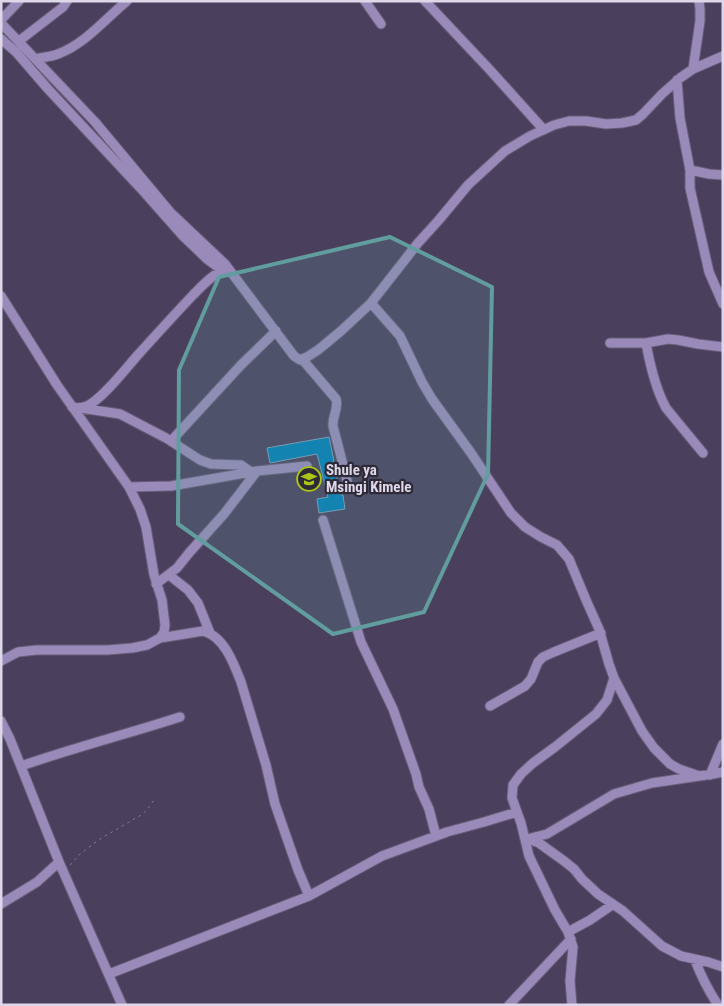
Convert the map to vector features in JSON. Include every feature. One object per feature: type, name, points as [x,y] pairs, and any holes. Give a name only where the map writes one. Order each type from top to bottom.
[{"type":"street","points":[[20,1],[1,22],[95,122],[170,212],[226,269],[294,356],[300,360],[302,359],[336,400],[337,410],[333,416],[333,426],[350,488]]},
{"type":"street","points":[[19,42],[63,7],[67,1]]},
{"type":"street","points":[[35,58],[58,54],[82,41],[127,1]]},
{"type":"street","points":[[365,1],[381,24]]},
{"type":"street","points":[[425,1],[544,130]]},
{"type":"street","points":[[693,68],[700,21],[699,1]]},
{"type":"street","points":[[1,39],[16,52],[183,236],[207,258],[226,269]]},
{"type":"street","points":[[302,359],[318,350],[371,303],[418,243],[468,186],[505,151],[530,136],[554,125],[569,121],[586,120],[606,124],[622,124],[636,120],[677,80],[693,68],[723,56]]},
{"type":"street","points":[[677,80],[680,118],[690,170],[690,188],[709,272],[723,304]]},
{"type":"street","points":[[690,170],[723,175]]},
{"type":"street","points":[[76,407],[91,403],[117,379],[182,306],[218,272],[226,269]]},
{"type":"street","points":[[1,296],[37,354],[76,407],[129,487],[140,509],[146,527],[156,584],[162,600],[165,625],[164,632],[160,638]]},
{"type":"street","points":[[371,303],[400,336],[432,400],[476,459],[511,513],[525,527],[557,545],[570,559],[601,634],[614,678],[642,731],[654,748],[670,764],[698,776]]},
{"type":"street","points":[[171,441],[241,365],[276,331]]},
{"type":"street","points":[[610,343],[646,343],[658,340],[678,340],[723,347]]},
{"type":"street","points":[[646,343],[652,375],[662,401],[703,453]]},
{"type":"street","points":[[76,407],[120,414],[171,441],[200,460],[211,464],[241,465],[254,472]]},
{"type":"street","points":[[129,487],[171,486],[254,472],[307,466]]},
{"type":"street","points":[[156,584],[177,568],[224,514],[254,472]]},
{"type":"street","points":[[323,520],[361,642],[393,709],[419,787],[429,810],[436,836]]},
{"type":"street","points":[[169,574],[188,590],[198,603],[210,633]]},
{"type":"street","points":[[1,661],[18,652],[132,648],[148,645],[160,638],[204,631],[216,637],[234,663],[239,676],[266,765],[275,804],[309,896]]},
{"type":"street","points":[[490,706],[525,686],[531,679],[538,662],[543,657],[601,634]]},
{"type":"street","points":[[572,1005],[570,981],[573,947],[570,935],[555,910],[529,856],[527,839],[512,798],[513,785],[532,763],[596,714],[607,700],[614,678]]},
{"type":"street","points":[[21,766],[180,717]]},
{"type":"street","points":[[1,721],[10,739],[64,875],[122,1005]]},
{"type":"street","points":[[710,775],[723,744]]},
{"type":"street","points":[[527,839],[547,834],[614,794],[652,782],[723,772]]},
{"type":"street","points":[[109,974],[309,896],[382,856],[436,836],[517,812]]},
{"type":"street","points":[[527,839],[545,847],[564,861],[592,889],[642,927],[662,946],[681,956],[723,967]]},
{"type":"street","points":[[1,904],[37,882],[59,862]]},
{"type":"street","points":[[509,1005],[570,935],[612,905]]},
{"type":"street","points":[[695,960],[703,980],[718,1005]]},
{"type":"path","points":[[64,875],[72,862],[80,854],[100,839],[141,815],[154,800]]},
{"type":"highlighted area","points":[[390,237],[492,287],[488,474],[424,612],[333,634],[178,524],[179,370],[219,277]]},
{"type":"building","points":[[329,437],[333,462],[341,495],[343,495],[345,509],[319,513],[317,499],[328,497],[317,454],[270,463],[267,448]]},
{"type":"place","name":"Shule ya Msingi Kimele","points":[[309,479]]}]
